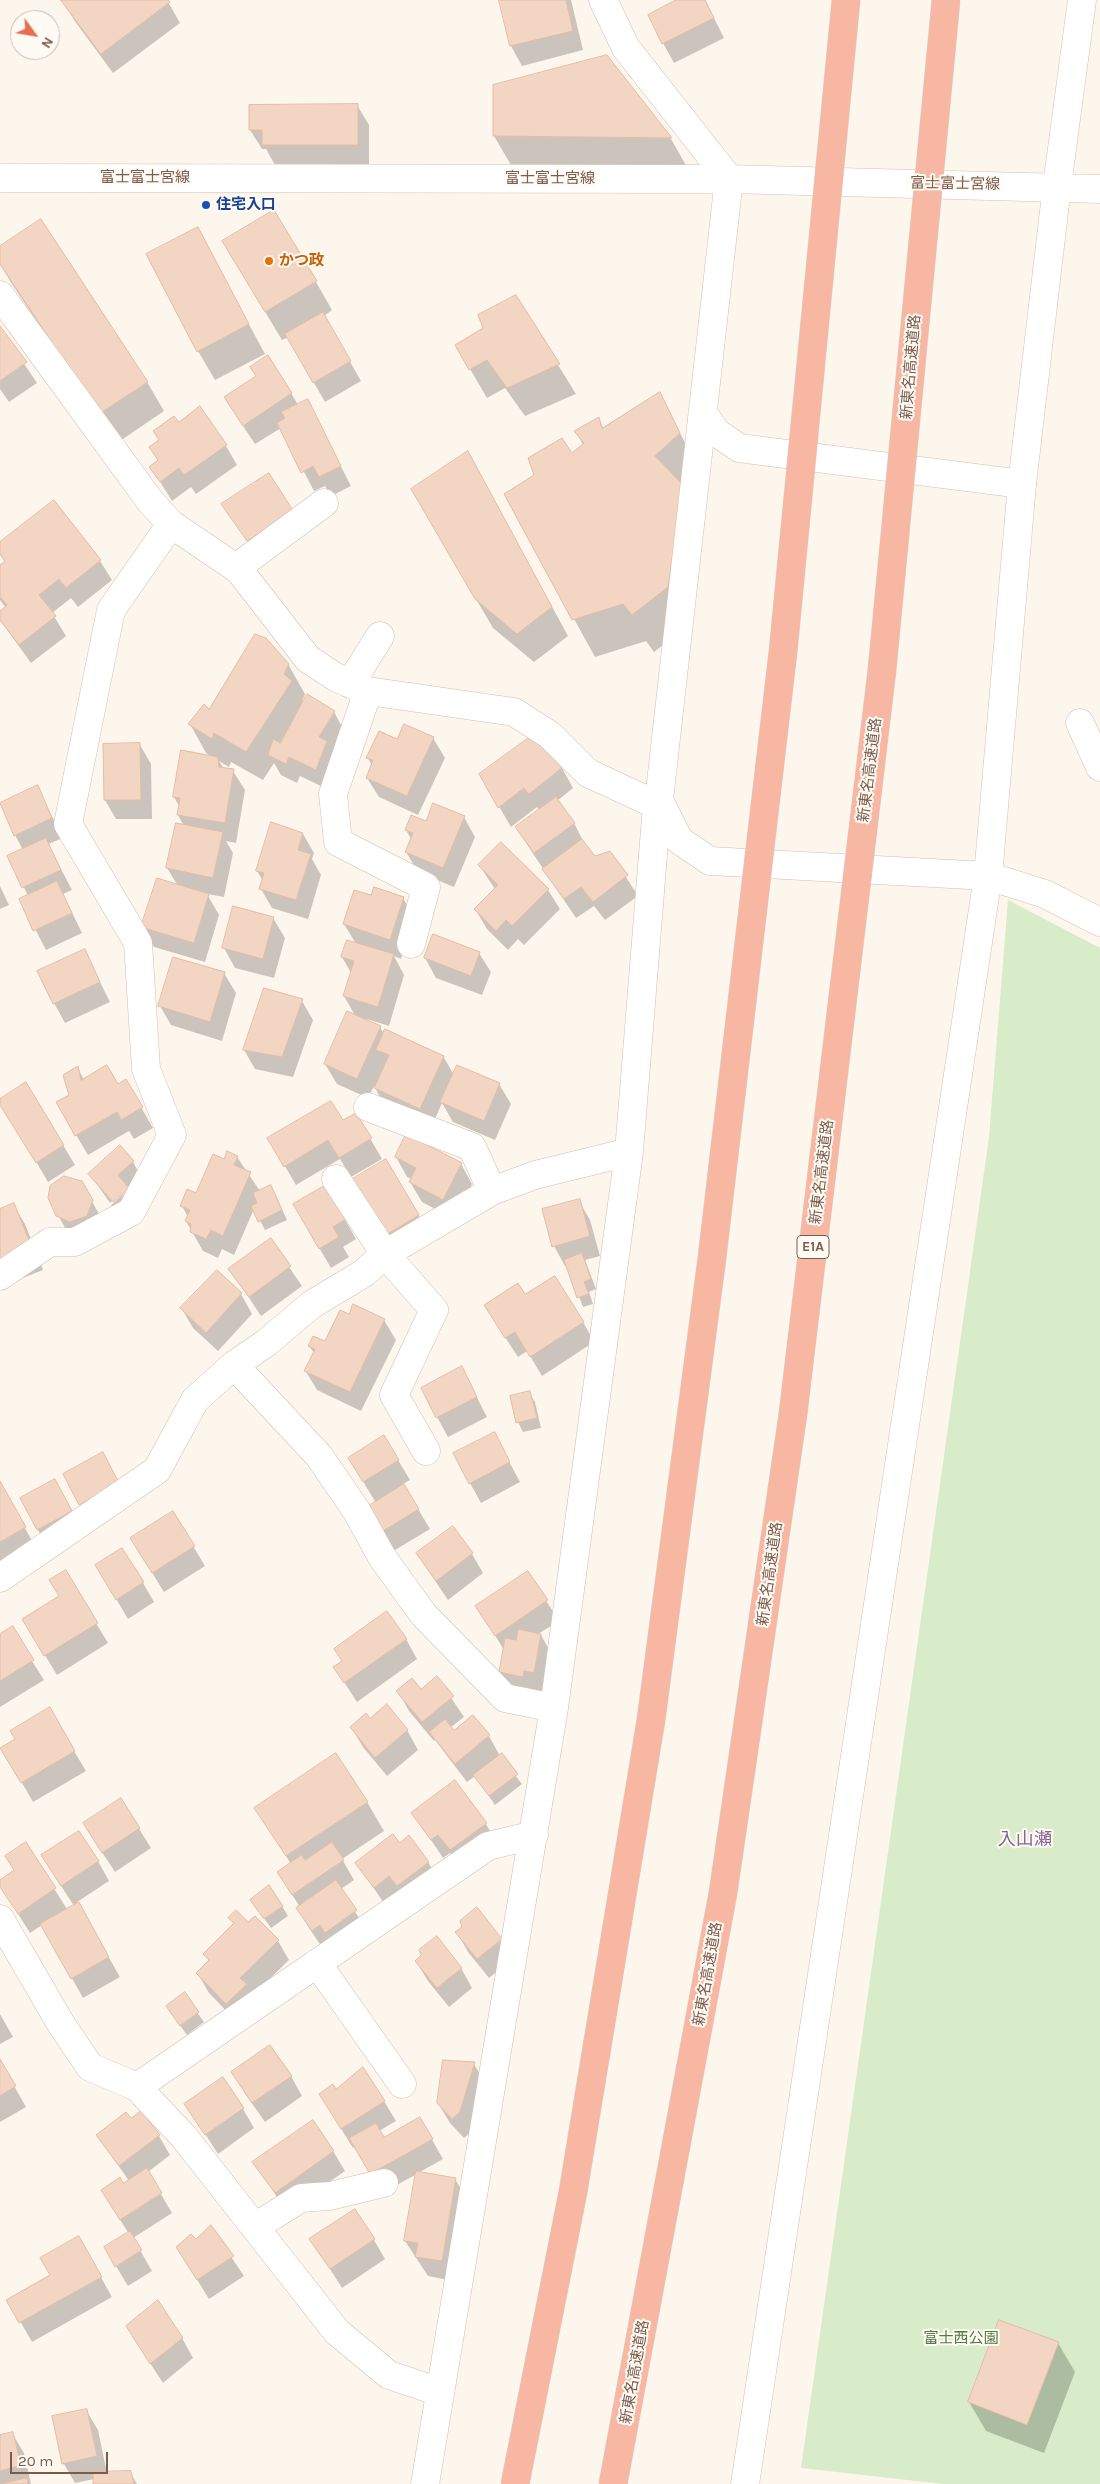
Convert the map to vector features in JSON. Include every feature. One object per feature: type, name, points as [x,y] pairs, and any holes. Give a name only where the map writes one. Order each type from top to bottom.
[{"type":"highway","points":[[515,2484],[573,2192],[659,1661],[712,1258],[783,652],[846,0]]},
{"type":"highway","name":"新東名高速道路","points":[[613,2484],[723,1893],[793,1414],[882,670],[946,0]]},
{"type":"street","points":[[424,2484],[554,1708],[629,1152],[658,803],[729,179],[626,48],[604,0]]},
{"type":"street","points":[[745,2484],[988,876],[1022,484],[1057,186],[1082,0]]},
{"type":"street","name":"富士富士宮線","points":[[0,178],[729,179],[1057,186],[1100,189]]},
{"type":"street","points":[[0,295],[150,501],[171,524],[236,568],[308,659],[337,678],[359,687],[514,712],[550,735],[588,773],[658,803],[679,840],[710,861],[988,876],[1046,894],[1100,922]]},
{"type":"street","points":[[703,413],[716,432],[739,448],[1022,484]]},
{"type":"street","points":[[236,568],[324,502]]},
{"type":"street","points":[[0,1276],[50,1242],[75,1242],[131,1212],[172,1134],[146,1069],[138,943],[68,824],[111,610],[171,524]]},
{"type":"street","points":[[380,636],[359,687],[333,794],[338,842],[426,887],[411,944]]},
{"type":"street","points":[[1080,723],[1100,767]]},
{"type":"street","points":[[368,1107],[472,1147],[492,1191]]},
{"type":"street","points":[[0,1578],[157,1470],[196,1400],[234,1365],[266,1343],[311,1305],[364,1273],[385,1254],[492,1191],[535,1175],[629,1152]]},
{"type":"street","points":[[336,1179],[385,1254],[434,1310],[394,1395],[426,1451]]},
{"type":"street","points":[[234,1365],[319,1456],[356,1510],[382,1557],[424,1614],[505,1698],[554,1708]]},
{"type":"street","points":[[137,2087],[488,1846],[534,1835]]},
{"type":"street","points":[[0,1919],[61,2024],[90,2067],[137,2087],[184,2137],[337,2332],[389,2375],[440,2392]]},
{"type":"street","points":[[318,1963],[402,2084]]},
{"type":"street","points":[[255,2227],[301,2198],[330,2196],[384,2183]]},
{"type":"green space","name":"富士西公園","points":[[1008,900],[1100,948],[1100,2484],[943,2484],[801,2468],[989,1137]]},
{"type":"building","points":[[61,0],[168,0],[170,2],[101,54]]},
{"type":"building","points":[[499,0],[566,0],[573,31],[510,46]]},
{"type":"building","points":[[676,0],[705,0],[714,18],[662,44],[648,15]]},
{"type":"building","points":[[607,55],[672,138],[493,136],[493,85]]},
{"type":"building","points":[[358,104],[358,145],[262,145],[262,130],[249,130],[249,105]]},
{"type":"building","name":"かつ政","points":[[274,210],[317,281],[265,312],[222,241]]},
{"type":"building","points":[[41,219],[148,382],[99,414],[0,264],[0,246]]},
{"type":"building","points":[[198,227],[249,324],[197,352],[146,254]]},
{"type":"building","points":[[516,295],[560,364],[507,388],[487,360],[469,370],[455,345],[483,328],[478,315]]},
{"type":"building","points":[[323,312],[351,361],[313,383],[285,334]]},
{"type":"building","points":[[0,326],[27,362],[0,381]]},
{"type":"building","points":[[268,355],[292,393],[243,426],[224,397],[256,376],[250,367]]},
{"type":"building","points":[[660,392],[680,433],[655,456],[683,485],[668,587],[632,615],[623,604],[572,620],[504,494],[534,475],[528,458],[562,438],[572,453],[584,443],[574,431],[599,417],[602,428]]},
{"type":"building","points":[[308,399],[341,466],[319,477],[313,466],[301,473],[277,423],[285,418],[281,412]]},
{"type":"building","points":[[200,406],[227,445],[184,475],[179,468],[160,482],[149,467],[158,460],[149,447],[159,440],[153,431],[174,416],[179,422]]},
{"type":"building","points":[[468,451],[552,607],[517,634],[475,599],[411,489]]},
{"type":"building","points":[[269,473],[294,512],[247,541],[221,504]]},
{"type":"building","points":[[54,500],[101,560],[66,588],[59,579],[39,595],[56,616],[19,645],[0,620],[0,611],[7,605],[0,597],[0,565],[5,561],[0,554],[0,542]]},
{"type":"building","points":[[255,634],[266,638],[289,664],[284,674],[292,681],[246,752],[214,733],[212,739],[188,724],[204,704],[209,709]]},
{"type":"building","points":[[307,694],[335,711],[319,737],[327,741],[316,770],[289,757],[286,764],[268,755],[273,739],[280,743]]},
{"type":"building","points":[[404,724],[434,737],[407,796],[366,778],[373,760],[366,758],[379,731],[397,739]]},
{"type":"building","points":[[530,737],[544,747],[563,767],[529,794],[524,788],[498,808],[479,774]]},
{"type":"building","points":[[140,743],[141,800],[104,800],[103,744]]},
{"type":"building","points":[[181,750],[218,757],[219,767],[234,769],[225,823],[177,815],[180,798],[173,797]]},
{"type":"building","points":[[38,785],[52,818],[14,836],[0,803]]},
{"type":"building","points":[[556,797],[575,823],[534,853],[515,827]]},
{"type":"building","points":[[433,803],[465,816],[443,868],[405,852],[413,833],[405,830],[411,815],[426,821]]},
{"type":"building","points":[[271,822],[303,833],[298,850],[311,854],[296,900],[259,889],[264,873],[256,871]]},
{"type":"building","points":[[176,823],[223,832],[213,878],[166,868]]},
{"type":"building","points":[[46,838],[61,870],[22,888],[7,856]]},
{"type":"building","points":[[582,839],[595,856],[610,851],[628,875],[593,902],[581,887],[564,899],[542,869]]},
{"type":"building","points":[[501,842],[549,889],[512,926],[506,920],[496,931],[474,909],[498,885],[478,865]]},
{"type":"building","points":[[157,878],[209,894],[194,943],[141,927]]},
{"type":"building","points":[[57,881],[72,913],[33,931],[19,899]]},
{"type":"building","points":[[374,887],[404,897],[390,940],[343,924],[354,890],[371,895]]},
{"type":"building","points":[[233,906],[274,917],[263,959],[222,948]]},
{"type":"building","points":[[433,934],[480,952],[471,976],[424,958]]},
{"type":"building","points":[[347,940],[394,954],[378,1007],[343,996],[354,961],[341,957]]},
{"type":"building","points":[[85,949],[100,982],[53,1004],[37,971]]},
{"type":"building","points":[[173,957],[225,972],[210,1022],[158,1006]]},
{"type":"building","points":[[264,988],[303,999],[282,1057],[243,1050]]},
{"type":"building","points":[[347,1011],[381,1026],[357,1079],[324,1064]]},
{"type":"building","points":[[385,1029],[444,1056],[420,1109],[374,1088],[389,1055],[376,1050]]},
{"type":"building","points":[[107,1065],[118,1084],[126,1079],[143,1107],[121,1120],[117,1112],[75,1136],[56,1102],[69,1095],[63,1075],[78,1066],[81,1080]]},
{"type":"building","points":[[457,1065],[500,1083],[484,1121],[440,1102]]},
{"type":"building","points":[[26,1082],[64,1145],[36,1163],[0,1105],[0,1099]]},
{"type":"building","points":[[331,1101],[343,1120],[356,1113],[372,1138],[339,1158],[328,1140],[284,1167],[267,1138]]},
{"type":"building","points":[[406,1134],[462,1163],[443,1200],[409,1182],[416,1168],[395,1157]]},
{"type":"building","points":[[120,1145],[134,1161],[118,1175],[129,1188],[113,1202],[88,1174]]},
{"type":"building","points":[[227,1151],[238,1156],[234,1165],[251,1172],[223,1236],[211,1230],[206,1239],[190,1232],[191,1224],[185,1221],[190,1210],[180,1206],[187,1189],[196,1193],[213,1154],[224,1159]]},
{"type":"building","points":[[386,1159],[419,1215],[384,1236],[351,1180]]},
{"type":"building","points":[[64,1176],[82,1181],[93,1200],[87,1216],[70,1222],[56,1216],[48,1198],[50,1186]]},
{"type":"building","points":[[271,1185],[282,1210],[258,1222],[251,1206],[257,1203],[253,1193]]},
{"type":"building","points":[[326,1185],[346,1219],[333,1227],[339,1237],[319,1249],[293,1204]]},
{"type":"building","points":[[580,1199],[590,1236],[552,1247],[542,1209]]},
{"type":"building","points":[[14,1203],[33,1250],[0,1263],[0,1209]]},
{"type":"building","points":[[271,1238],[291,1266],[249,1297],[228,1269]]},
{"type":"building","points":[[582,1253],[591,1279],[584,1282],[589,1294],[577,1298],[564,1260]]},
{"type":"building","points":[[217,1270],[242,1293],[206,1333],[180,1308]]},
{"type":"building","points":[[555,1276],[584,1322],[530,1357],[515,1332],[505,1338],[484,1305],[518,1283],[525,1294]]},
{"type":"building","points":[[353,1304],[385,1319],[350,1392],[304,1371],[315,1349],[308,1346],[313,1336],[325,1341],[340,1310],[349,1314]]},
{"type":"building","points":[[462,1366],[477,1397],[436,1418],[421,1388]]},
{"type":"building","points":[[530,1391],[537,1418],[516,1423],[510,1396]]},
{"type":"building","points":[[495,1432],[510,1462],[469,1484],[453,1453]]},
{"type":"building","points":[[384,1435],[399,1460],[363,1482],[348,1458]]},
{"type":"building","points":[[103,1452],[119,1483],[79,1505],[63,1474]]},
{"type":"building","points":[[55,1479],[72,1511],[37,1530],[20,1498]]},
{"type":"building","points":[[0,1481],[26,1527],[0,1542]]},
{"type":"building","points":[[404,1484],[419,1509],[383,1531],[367,1507]]},
{"type":"building","points":[[173,1511],[195,1546],[152,1573],[130,1538]]},
{"type":"building","points":[[453,1526],[473,1553],[436,1581],[416,1553]]},
{"type":"building","points":[[122,1548],[144,1582],[116,1600],[95,1565]]},
{"type":"building","points":[[66,1570],[98,1623],[44,1656],[22,1619],[59,1596],[49,1580]]},
{"type":"building","points":[[528,1571],[548,1600],[495,1636],[475,1606]]},
{"type":"building","points":[[387,1611],[407,1639],[344,1683],[333,1667],[342,1661],[334,1649]]},
{"type":"building","points":[[13,1626],[34,1660],[0,1681],[0,1634]]},
{"type":"building","points":[[518,1629],[541,1634],[534,1673],[524,1671],[523,1677],[499,1672],[505,1638],[516,1640]]},
{"type":"building","points":[[437,1676],[454,1696],[422,1722],[396,1691],[412,1678],[421,1689]]},
{"type":"building","points":[[387,1704],[408,1730],[375,1758],[350,1727],[366,1713],[370,1718]]},
{"type":"building","points":[[50,1707],[75,1751],[21,1783],[0,1748],[15,1739],[10,1731]]},
{"type":"building","points":[[473,1715],[490,1735],[455,1764],[429,1732],[445,1719],[454,1730]]},
{"type":"building","points":[[336,1753],[368,1802],[286,1856],[254,1808]]},
{"type":"building","points":[[502,1753],[518,1774],[489,1796],[473,1775]]},
{"type":"building","points":[[455,1780],[487,1823],[450,1850],[438,1835],[431,1840],[411,1813]]},
{"type":"building","points":[[121,1798],[140,1828],[102,1853],[83,1823]]},
{"type":"building","points":[[79,1831],[99,1861],[61,1886],[41,1855]]},
{"type":"building","points":[[393,1834],[400,1843],[409,1835],[429,1862],[397,1886],[389,1876],[374,1888],[355,1863]]},
{"type":"building","points":[[26,1842],[56,1888],[18,1914],[0,1887],[0,1880],[14,1870],[5,1856]]},
{"type":"building","points":[[332,1842],[344,1860],[292,1895],[277,1872],[301,1855],[305,1860]]},
{"type":"building","points":[[336,1880],[357,1910],[325,1933],[320,1925],[312,1931],[296,1908]]},
{"type":"building","points":[[269,1885],[283,1906],[264,1919],[250,1900]]},
{"type":"building","points":[[79,1902],[109,1957],[71,1979],[40,1924]]},
{"type":"building","points":[[477,1907],[502,1939],[477,1959],[455,1932],[462,1927],[460,1921]]},
{"type":"building","points":[[236,1910],[248,1922],[255,1916],[279,1940],[240,1978],[247,1984],[226,2004],[196,1973],[209,1960],[203,1954],[234,1923],[228,1918]]},
{"type":"building","points":[[437,1936],[462,1968],[437,1988],[415,1961],[421,1955],[419,1950]]},
{"type":"building","points":[[185,1992],[199,2012],[180,2026],[166,2006]]},
{"type":"building","points":[[270,2045],[292,2076],[252,2103],[231,2072]]},
{"type":"building","points":[[0,2059],[16,2086],[0,2096]]},
{"type":"building","points":[[443,2060],[475,2062],[460,2112],[452,2119],[437,2103]]},
{"type":"building","points":[[363,2067],[385,2101],[341,2129],[319,2094],[333,2084],[336,2089]]},
{"type":"building","points":[[223,2077],[244,2108],[205,2135],[184,2104]]},
{"type":"building","points":[[141,2111],[160,2135],[119,2166],[96,2135],[126,2112],[131,2118]]},
{"type":"building","points":[[420,2117],[433,2139],[370,2174],[349,2138],[376,2123],[384,2137]]},
{"type":"building","points":[[313,2120],[334,2151],[275,2193],[252,2162]]},
{"type":"building","points":[[147,2168],[162,2193],[120,2220],[101,2190],[120,2177],[123,2183]]},
{"type":"building","points":[[416,2171],[456,2178],[442,2261],[415,2257],[418,2243],[404,2241]]},
{"type":"building","points":[[355,2209],[375,2239],[330,2269],[309,2239]]},
{"type":"building","points":[[211,2225],[234,2256],[197,2280],[176,2247],[191,2234],[196,2239]]},
{"type":"building","points":[[130,2231],[142,2250],[115,2267],[104,2247]]},
{"type":"building","points":[[79,2236],[102,2277],[19,2323],[6,2300],[50,2275],[40,2258]]},
{"type":"building","points":[[158,2300],[183,2338],[150,2364],[126,2326]]},
{"type":"building","points":[[999,2320],[1059,2342],[1027,2425],[968,2402]]},
{"type":"building","points":[[87,2409],[97,2456],[62,2464],[52,2416]]},
{"type":"building","points":[[13,2432],[21,2465],[0,2471],[0,2435]]},
{"type":"building","points":[[131,2471],[134,2484],[93,2484],[93,2472]]},
{"type":"building","points":[[27,2478],[28,2484],[0,2484]]},
{"type":"place","name":"住宅入口","points":[[206,205]]},
{"type":"place","name":"かつ政","points":[[269,261]]},
{"type":"district","name":"入山瀬","points":[[1025,1840]]}]
